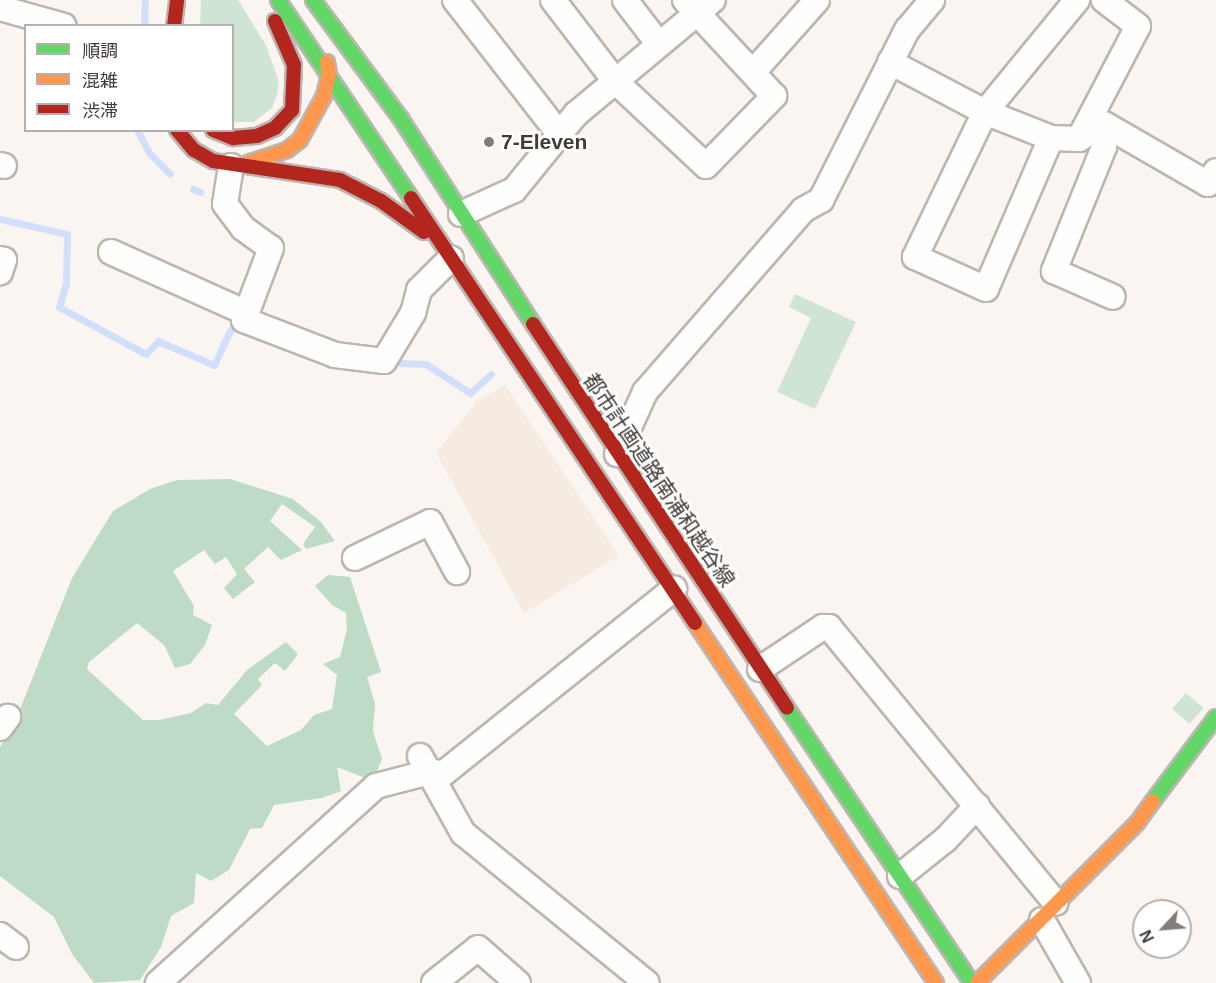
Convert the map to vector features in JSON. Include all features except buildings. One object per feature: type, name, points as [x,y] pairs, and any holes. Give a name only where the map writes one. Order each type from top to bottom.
[{"type":"street","points":[[174,24],[177,0]]},
{"type":"street","points":[[218,132],[233,138],[257,136],[282,123],[292,110],[294,65],[285,38],[262,0]]},
{"type":"street","points":[[278,0],[936,983]]},
{"type":"street","points":[[231,166],[269,157],[300,140],[324,96],[329,75],[322,41],[307,0]]},
{"type":"street","name":"都市計画道路南浦和越谷線","points":[[312,0],[401,118],[617,454],[759,669],[972,983]]},
{"type":"street","points":[[455,0],[560,135]]},
{"type":"street","points":[[461,214],[514,190],[576,114],[616,82],[698,5],[774,96],[706,166],[616,82],[553,0]]},
{"type":"street","points":[[625,0],[658,43]]},
{"type":"street","points":[[754,71],[816,0]]},
{"type":"street","points":[[617,454],[645,392],[803,210],[821,200],[907,30],[932,0]]},
{"type":"street","points":[[1051,138],[986,289],[915,257],[985,112],[1077,0]]},
{"type":"street","points":[[1079,139],[1138,26],[1104,0]]},
{"type":"street","points":[[0,8],[57,24]]},
{"type":"street","points":[[339,10],[401,118]]},
{"type":"street","points":[[890,62],[985,112],[1051,138],[1079,139],[1104,124]]},
{"type":"street","points":[[1104,124],[1214,181]]},
{"type":"street","points":[[1104,124],[1104,147],[1054,271],[1113,297]]},
{"type":"street","points":[[179,132],[194,150],[231,166],[315,174],[340,180],[381,201],[447,252]]},
{"type":"street","points":[[231,166],[225,204],[243,228],[271,248],[244,320],[335,355],[384,361],[413,313],[419,290],[447,252]]},
{"type":"street","points":[[111,252],[247,313]]},
{"type":"street","points":[[0,259],[4,260],[0,272]]},
{"type":"street","points":[[355,558],[430,522],[457,572]]},
{"type":"street","points":[[158,983],[376,786],[425,764],[444,773],[674,589]]},
{"type":"street","points":[[759,669],[823,627],[830,627],[977,806],[1049,912],[1078,983]]},
{"type":"street","points":[[977,983],[1137,823],[1216,717]]},
{"type":"street","points":[[425,764],[463,833],[647,983]]},
{"type":"street","points":[[900,876],[945,840],[977,806]]},
{"type":"street","points":[[434,983],[478,948],[518,983]]},
{"type":"shaded area","points":[[505,385],[619,556],[524,613],[436,453],[477,401]]},
{"type":"green space","points":[[201,0],[238,0],[266,45],[279,82],[277,95],[272,108],[254,122],[234,122],[234,24],[200,24]]},
{"type":"green space","points":[[795,294],[856,322],[815,409],[777,392],[811,318],[789,307]]},
{"type":"green space","points":[[230,479],[293,499],[321,522],[335,541],[306,549],[303,544],[315,527],[282,504],[270,521],[302,550],[281,560],[268,547],[244,569],[255,582],[233,599],[224,588],[237,574],[226,557],[215,564],[204,550],[173,571],[194,606],[193,615],[212,625],[205,645],[190,664],[175,668],[164,645],[137,623],[89,662],[87,669],[143,720],[159,720],[191,713],[206,703],[218,705],[247,670],[286,642],[298,654],[285,671],[275,663],[258,679],[262,685],[234,714],[267,746],[301,730],[314,715],[332,709],[337,675],[323,664],[340,657],[347,629],[346,613],[332,605],[315,586],[328,575],[350,577],[381,672],[367,677],[375,704],[373,731],[382,759],[373,781],[337,767],[341,791],[322,798],[274,805],[262,828],[250,829],[229,870],[211,881],[196,873],[194,903],[171,916],[161,947],[140,980],[94,983],[72,954],[54,917],[0,876],[0,747],[15,722],[72,578],[113,511],[150,489],[177,480]]},
{"type":"green space","points":[[1186,693],[1203,708],[1190,724],[1172,709]]},
{"type":"waterway","points":[[144,24],[145,0]]},
{"type":"waterway","points":[[138,132],[150,154],[170,174]]},
{"type":"waterway","points":[[193,189],[200,192]]},
{"type":"waterway","points":[[0,219],[67,234],[66,283],[59,307],[146,354],[158,341],[214,365],[230,331]]},
{"type":"waterway","points":[[399,363],[426,364],[470,393],[491,374]]},
{"type":"traffic: fast","points":[[278,0],[411,198]]},
{"type":"traffic: fast","points":[[313,0],[401,119],[533,324]]},
{"type":"traffic: fast","points":[[787,708],[972,983]]},
{"type":"traffic: fast","points":[[1153,801],[1216,717]]},
{"type":"traffic: slow","points":[[248,163],[287,150],[300,140],[324,96],[329,75],[327,62]]},
{"type":"traffic: slow","points":[[695,623],[936,983]]},
{"type":"traffic: slow","points":[[977,983],[1137,823],[1153,801]]},
{"type":"traffic: jam","points":[[174,24],[177,0]]},
{"type":"traffic: jam","points":[[218,132],[233,138],[257,136],[275,128],[292,110],[294,65],[275,21]]},
{"type":"traffic: jam","points":[[179,132],[194,150],[213,161],[340,180],[381,201],[424,232]]},
{"type":"traffic: jam","points":[[411,198],[695,623]]},
{"type":"traffic: jam","points":[[533,324],[787,708]]},
{"type":"place","name":"7-Eleven","points":[[489,142]]}]
